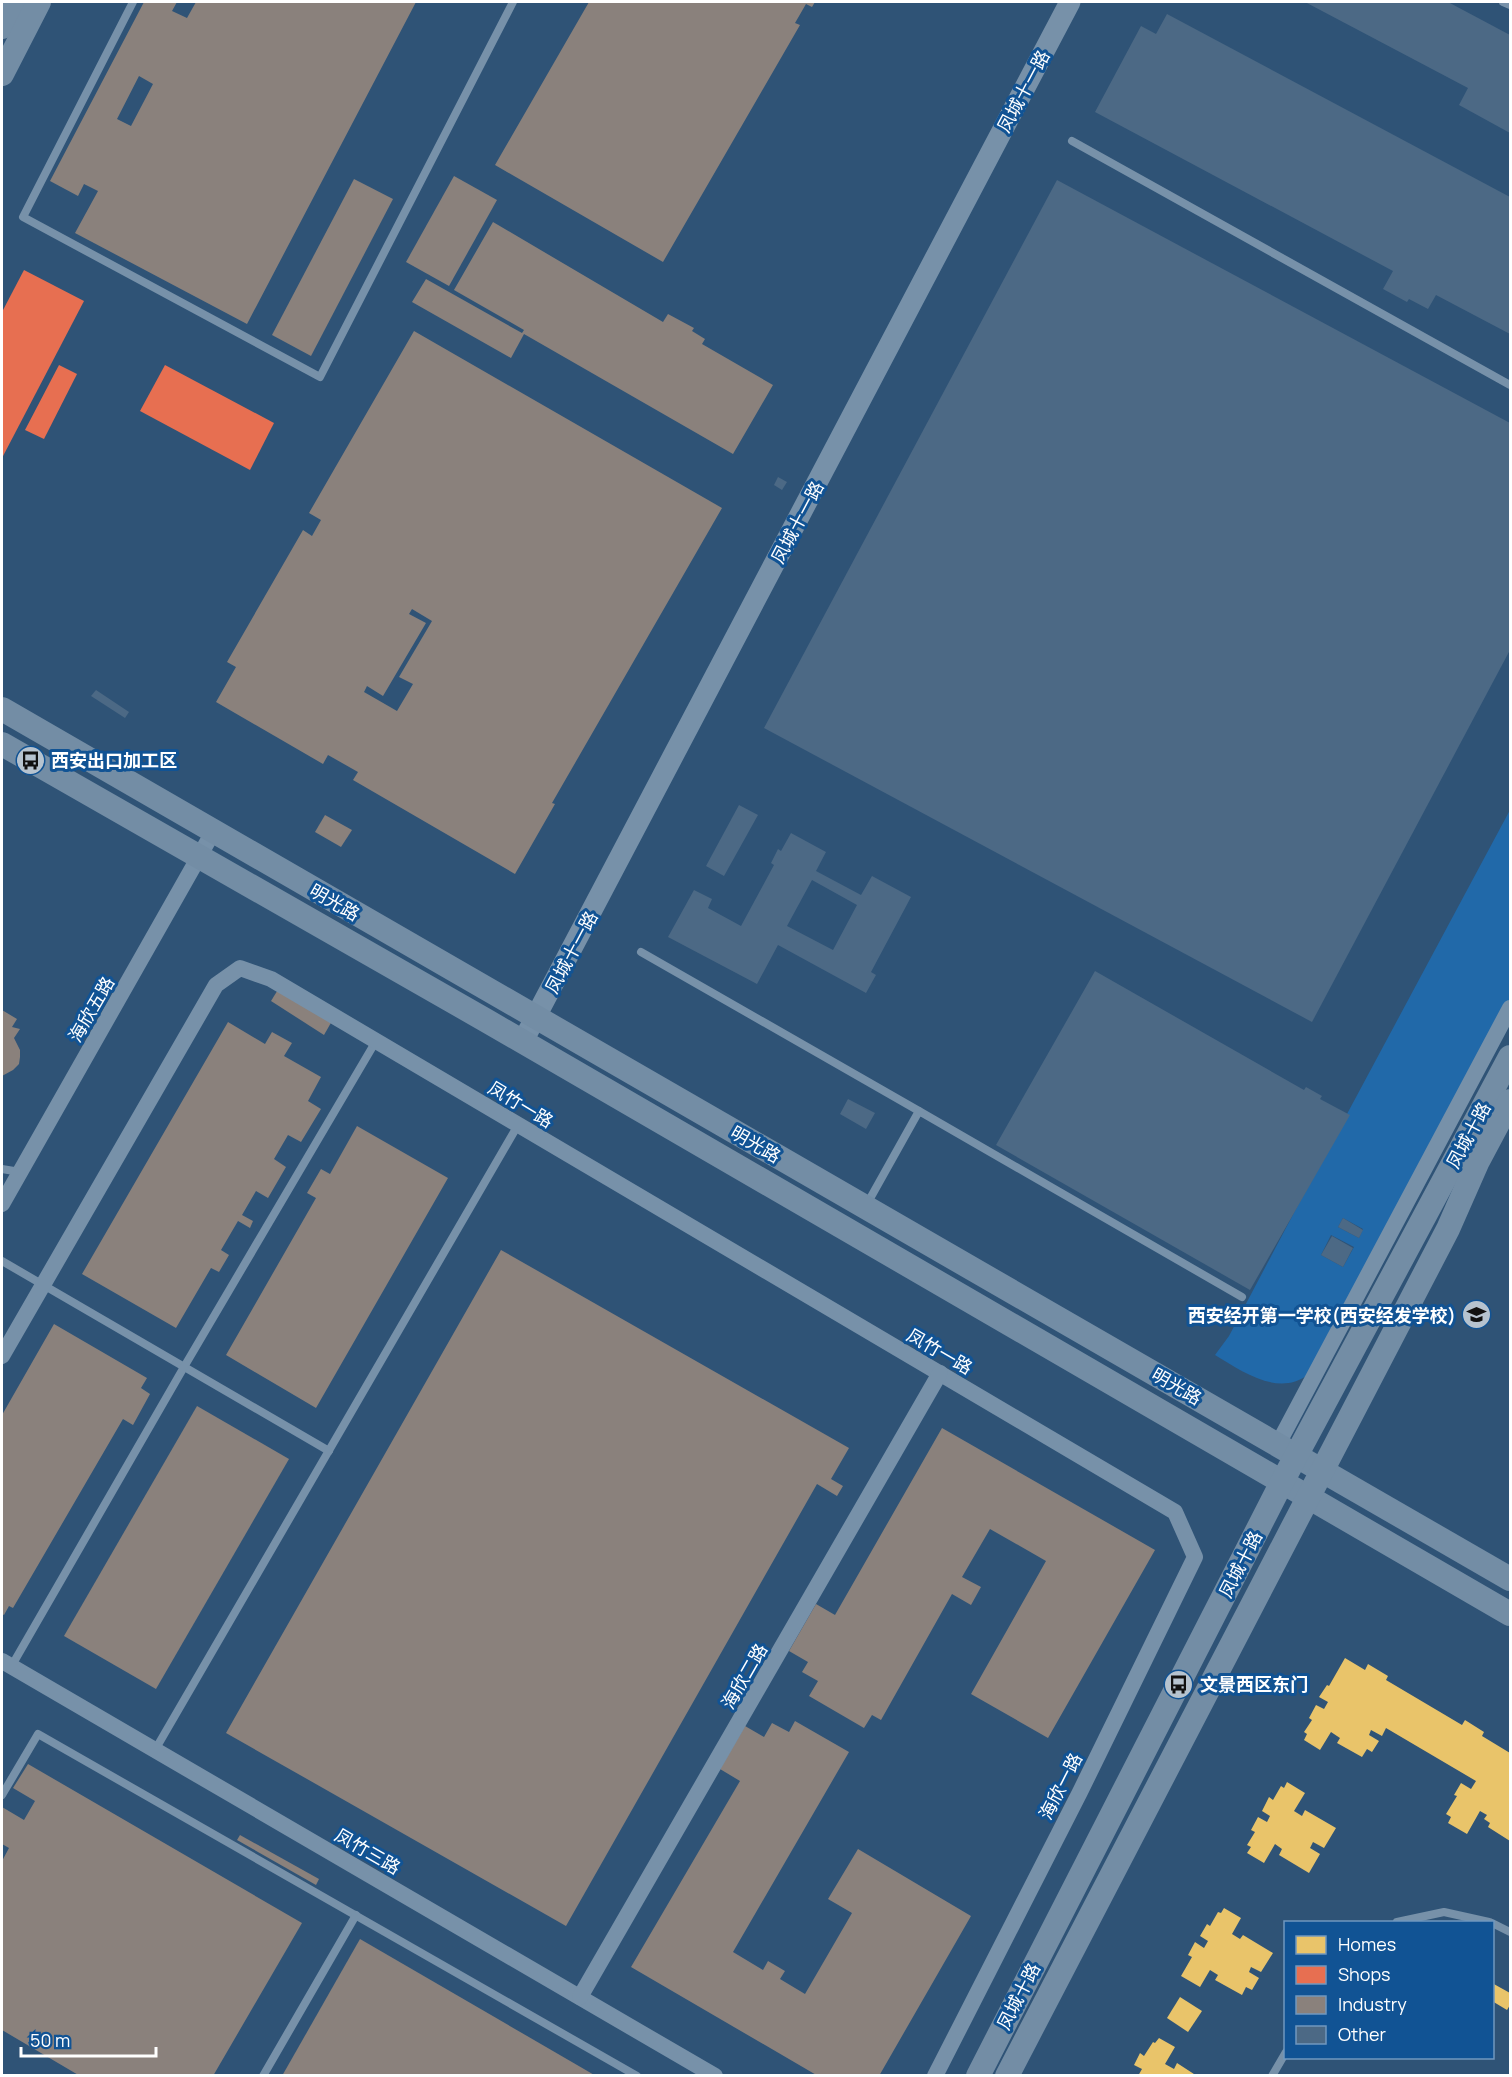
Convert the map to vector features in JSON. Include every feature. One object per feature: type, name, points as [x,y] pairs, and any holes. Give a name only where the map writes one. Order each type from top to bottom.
[{"type":"main road","points":[[2,27],[15,2]]},
{"type":"main road","points":[[2,74],[39,2]]},
{"type":"main road","name":"明光路","points":[[2,709],[1510,1579]]},
{"type":"main road","name":"明光路","points":[[2,744],[523,1041],[1510,1614]]},
{"type":"main road","name":"凤城十路","points":[[978,2076],[1282,1482],[1287,1450],[1510,1057]]},
{"type":"main road","name":"凤城十路","points":[[1007,2076],[1310,1497],[1448,1229],[1478,1161],[1510,1101]]},
{"type":"street","name":"凤城十一路","points":[[523,1041],[1070,2]]},
{"type":"street","name":"海欣五路","points":[[2,1204],[213,832]]},
{"type":"street","name":"凤竹一路","points":[[2,1356],[216,985],[240,968],[271,979],[1175,1512]]},
{"type":"street","points":[[1287,1450],[1510,1008]]},
{"type":"street","name":"海欣二路","points":[[580,1997],[940,1374]]},
{"type":"street","name":"海欣一路","points":[[935,2076],[1195,1557],[1175,1512]]},
{"type":"street","name":"凤竹三路","points":[[6,1664],[715,2076]]},
{"type":"lane","points":[[133,2],[23,217],[320,377],[513,2]]},
{"type":"lane","points":[[1503,2],[1510,5]]},
{"type":"lane","points":[[1072,141],[1510,385]]},
{"type":"lane","points":[[641,952],[1242,1297]]},
{"type":"lane","points":[[6,1664],[376,1041]]},
{"type":"lane","points":[[865,1207],[919,1111]]},
{"type":"lane","points":[[155,1750],[518,1125]]},
{"type":"lane","points":[[2,1169],[20,1172]]},
{"type":"lane","points":[[2,1261],[329,1451]]},
{"type":"lane","points":[[2,1795],[38,1734],[638,2076]]},
{"type":"lane","points":[[1406,1921],[1444,1912],[1482,1921]]},
{"type":"lane","points":[[263,2076],[356,1915]]},
{"type":"lane","points":[[1494,1924],[1510,1932]]},
{"type":"lane","points":[[1272,2076],[1284,2055]]},
{"type":"shaded area","points":[[1510,810],[1510,1000],[1308,1375],[1296,1381],[1272,1383],[1248,1374],[1215,1355],[1229,1336],[1349,1115],[1347,1114]],"holes":[[[1343,1218],[1363,1229],[1359,1238],[1338,1227]],[[1331,1235],[1354,1247],[1343,1267],[1321,1255]]]},
{"type":"building: Homes","points":[[1345,1658],[1365,1670],[1368,1664],[1388,1676],[1386,1680],[1462,1725],[1465,1720],[1484,1732],[1482,1736],[1510,1753],[1510,1841],[1488,1827],[1490,1823],[1484,1819],[1487,1815],[1480,1811],[1467,1834],[1448,1823],[1451,1817],[1446,1814],[1457,1796],[1454,1795],[1461,1783],[1471,1789],[1476,1781],[1386,1728],[1382,1736],[1371,1730],[1369,1735],[1379,1741],[1372,1752],[1367,1749],[1362,1757],[1337,1743],[1340,1738],[1331,1732],[1320,1750],[1304,1740],[1307,1734],[1304,1732],[1312,1720],[1309,1718],[1316,1705],[1324,1709],[1328,1702],[1319,1697],[1327,1685],[1329,1686]]},
{"type":"building: Homes","points":[[1287,1782],[1305,1793],[1294,1811],[1302,1816],[1305,1810],[1336,1828],[1324,1848],[1313,1842],[1310,1848],[1320,1854],[1309,1873],[1279,1855],[1282,1849],[1275,1844],[1264,1863],[1247,1853],[1251,1847],[1247,1845],[1255,1832],[1251,1830],[1258,1817],[1267,1822],[1270,1816],[1262,1811],[1269,1797],[1273,1800],[1281,1786],[1284,1788]]},
{"type":"building: Homes","points":[[1224,1908],[1241,1918],[1232,1934],[1240,1939],[1243,1935],[1273,1953],[1261,1972],[1251,1967],[1249,1972],[1259,1978],[1252,1990],[1246,1987],[1242,1995],[1215,1980],[1218,1975],[1210,1970],[1200,1987],[1181,1976],[1192,1957],[1188,1955],[1195,1942],[1204,1948],[1208,1941],[1200,1936],[1207,1924],[1210,1926],[1218,1912],[1221,1913]]},
{"type":"building: Homes","points":[[1494,1984],[1510,1993],[1510,2005],[1507,2010],[1494,2002]]},
{"type":"building: Homes","points":[[1180,1997],[1202,2011],[1188,2032],[1167,2018]]},
{"type":"building: Homes","points":[[1159,2038],[1175,2047],[1165,2064],[1174,2069],[1177,2063],[1197,2076],[1138,2076],[1142,2069],[1134,2065],[1140,2053],[1144,2056],[1153,2042],[1155,2043]]},
{"type":"building: Shops","points":[[24,270],[84,301],[2,458],[2,312]]},
{"type":"building: Shops","points":[[59,365],[77,374],[44,439],[25,430]]},
{"type":"building: Shops","points":[[165,365],[274,423],[250,470],[140,411]]},
{"type":"building: Industry","points":[[144,2],[177,2],[172,11],[187,18],[196,2],[416,2],[247,324],[75,233],[98,191],[84,184],[78,196],[50,181]],"holes":[[[139,76],[153,84],[131,126],[117,119]]]},
{"type":"building: Industry","points":[[589,2],[815,2],[812,7],[806,4],[795,23],[800,25],[663,262],[495,165]]},
{"type":"building: Industry","points":[[454,176],[497,200],[449,286],[406,262]]},
{"type":"building: Industry","points":[[354,179],[393,199],[311,356],[272,335]]},
{"type":"building: Industry","points":[[493,222],[663,322],[668,314],[694,328],[692,331],[705,339],[702,344],[773,385],[733,454],[524,334],[511,358],[412,302],[426,279],[522,333],[524,330],[454,290]]},
{"type":"building: Industry","points":[[414,331],[722,508],[552,803],[555,804],[515,874],[353,780],[358,772],[328,755],[323,764],[216,702],[236,667],[227,662],[303,530],[312,536],[321,520],[309,513]],"holes":[[[412,609],[432,621],[399,677],[413,684],[397,711],[364,692],[367,686],[383,696],[426,623],[409,614]]]},
{"type":"building: Industry","points":[[325,815],[352,830],[341,847],[315,832]]},
{"type":"building: Industry","points":[[279,988],[332,1021],[324,1035],[271,1001]]},
{"type":"building: Industry","points":[[2,1010],[17,1019],[12,1027],[20,1029],[14,1038],[20,1050],[20,1057],[19,1064],[2,1076]]},
{"type":"building: Industry","points":[[228,1022],[265,1044],[272,1032],[292,1043],[284,1056],[321,1077],[308,1101],[321,1109],[301,1142],[288,1135],[274,1159],[286,1167],[268,1198],[256,1191],[242,1215],[253,1221],[250,1228],[238,1221],[221,1250],[229,1255],[219,1272],[211,1268],[176,1328],[82,1274]]},
{"type":"building: Industry","points":[[357,1126],[448,1178],[316,1408],[226,1355],[316,1198],[307,1193],[321,1169],[330,1174]]},
{"type":"building: Industry","points":[[501,1250],[849,1448],[831,1479],[843,1486],[837,1496],[817,1484],[566,1926],[226,1733]]},
{"type":"building: Industry","points":[[54,1324],[147,1378],[141,1388],[150,1394],[133,1425],[123,1419],[13,1608],[9,1606],[4,1615],[2,1614],[2,1415]]},
{"type":"building: Industry","points":[[197,1406],[289,1459],[156,1689],[64,1636]]},
{"type":"building: Industry","points":[[942,1428],[1155,1550],[1048,1738],[971,1694],[1046,1561],[990,1529],[962,1577],[981,1587],[971,1605],[952,1594],[881,1720],[872,1715],[864,1728],[809,1696],[818,1681],[802,1672],[808,1662],[789,1651],[816,1604],[835,1615]]},
{"type":"building: Industry","points":[[795,1721],[849,1752],[733,1952],[763,1970],[768,1961],[785,1971],[780,1979],[805,1994],[852,1913],[828,1899],[858,1849],[971,1916],[879,2076],[818,2076],[631,1967],[740,1781],[720,1769],[745,1726],[764,1737],[772,1723],[789,1732]]},
{"type":"building: Industry","points":[[28,1764],[302,1923],[213,2076],[80,2076],[2,2030],[2,1861],[9,1848],[2,1844],[2,1807],[24,1820],[35,1801],[13,1788]]},
{"type":"building: Industry","points":[[240,1835],[319,1879],[316,1885],[237,1840]]},
{"type":"building: Industry","points":[[360,1939],[596,2076],[282,2076]]},
{"type":"building: Other","points":[[1305,2],[1448,2],[1510,35],[1510,133],[1459,105],[1468,88]]},
{"type":"building: Other","points":[[1167,14],[1510,197],[1510,334],[1436,295],[1428,309],[1409,299],[1407,302],[1383,289],[1393,271],[1095,112],[1141,26],[1156,34]]},
{"type":"building: Other","points":[[1057,180],[1510,423],[1510,650],[1312,1022],[764,728]]},
{"type":"building: Other","points":[[778,477],[787,482],[782,490],[774,485]]},
{"type":"building: Other","points":[[96,690],[129,712],[125,718],[91,696]]},
{"type":"building: Other","points":[[739,805],[758,815],[724,876],[706,866]]},
{"type":"building: Other","points":[[791,833],[826,852],[816,871],[861,895],[872,876],[911,897],[871,972],[876,975],[866,993],[778,945],[757,984],[668,937],[694,890],[712,899],[708,908],[741,926],[774,865],[771,863],[778,849],[781,851]],"holes":[[[812,880],[857,905],[833,950],[787,926]]]},
{"type":"building: Other","points":[[1095,971],[1304,1090],[1306,1087],[1322,1096],[1320,1099],[1350,1115],[1250,1290],[996,1145]]},
{"type":"building: Other","points":[[848,1099],[875,1113],[866,1129],[840,1114]]},
{"type":"building: Other","points":[[1343,1218],[1363,1230],[1359,1238],[1338,1227]]},
{"type":"building: Other","points":[[1332,1236],[1353,1248],[1343,1267],[1321,1255]]},
{"type":"place","name":"西安出口加工区","points":[[30,760]]},
{"type":"place","name":"西安经开第一学校(西安经发学校)","points":[[1477,1315]]},
{"type":"place","name":"文景西区东门","points":[[1179,1684]]}]
